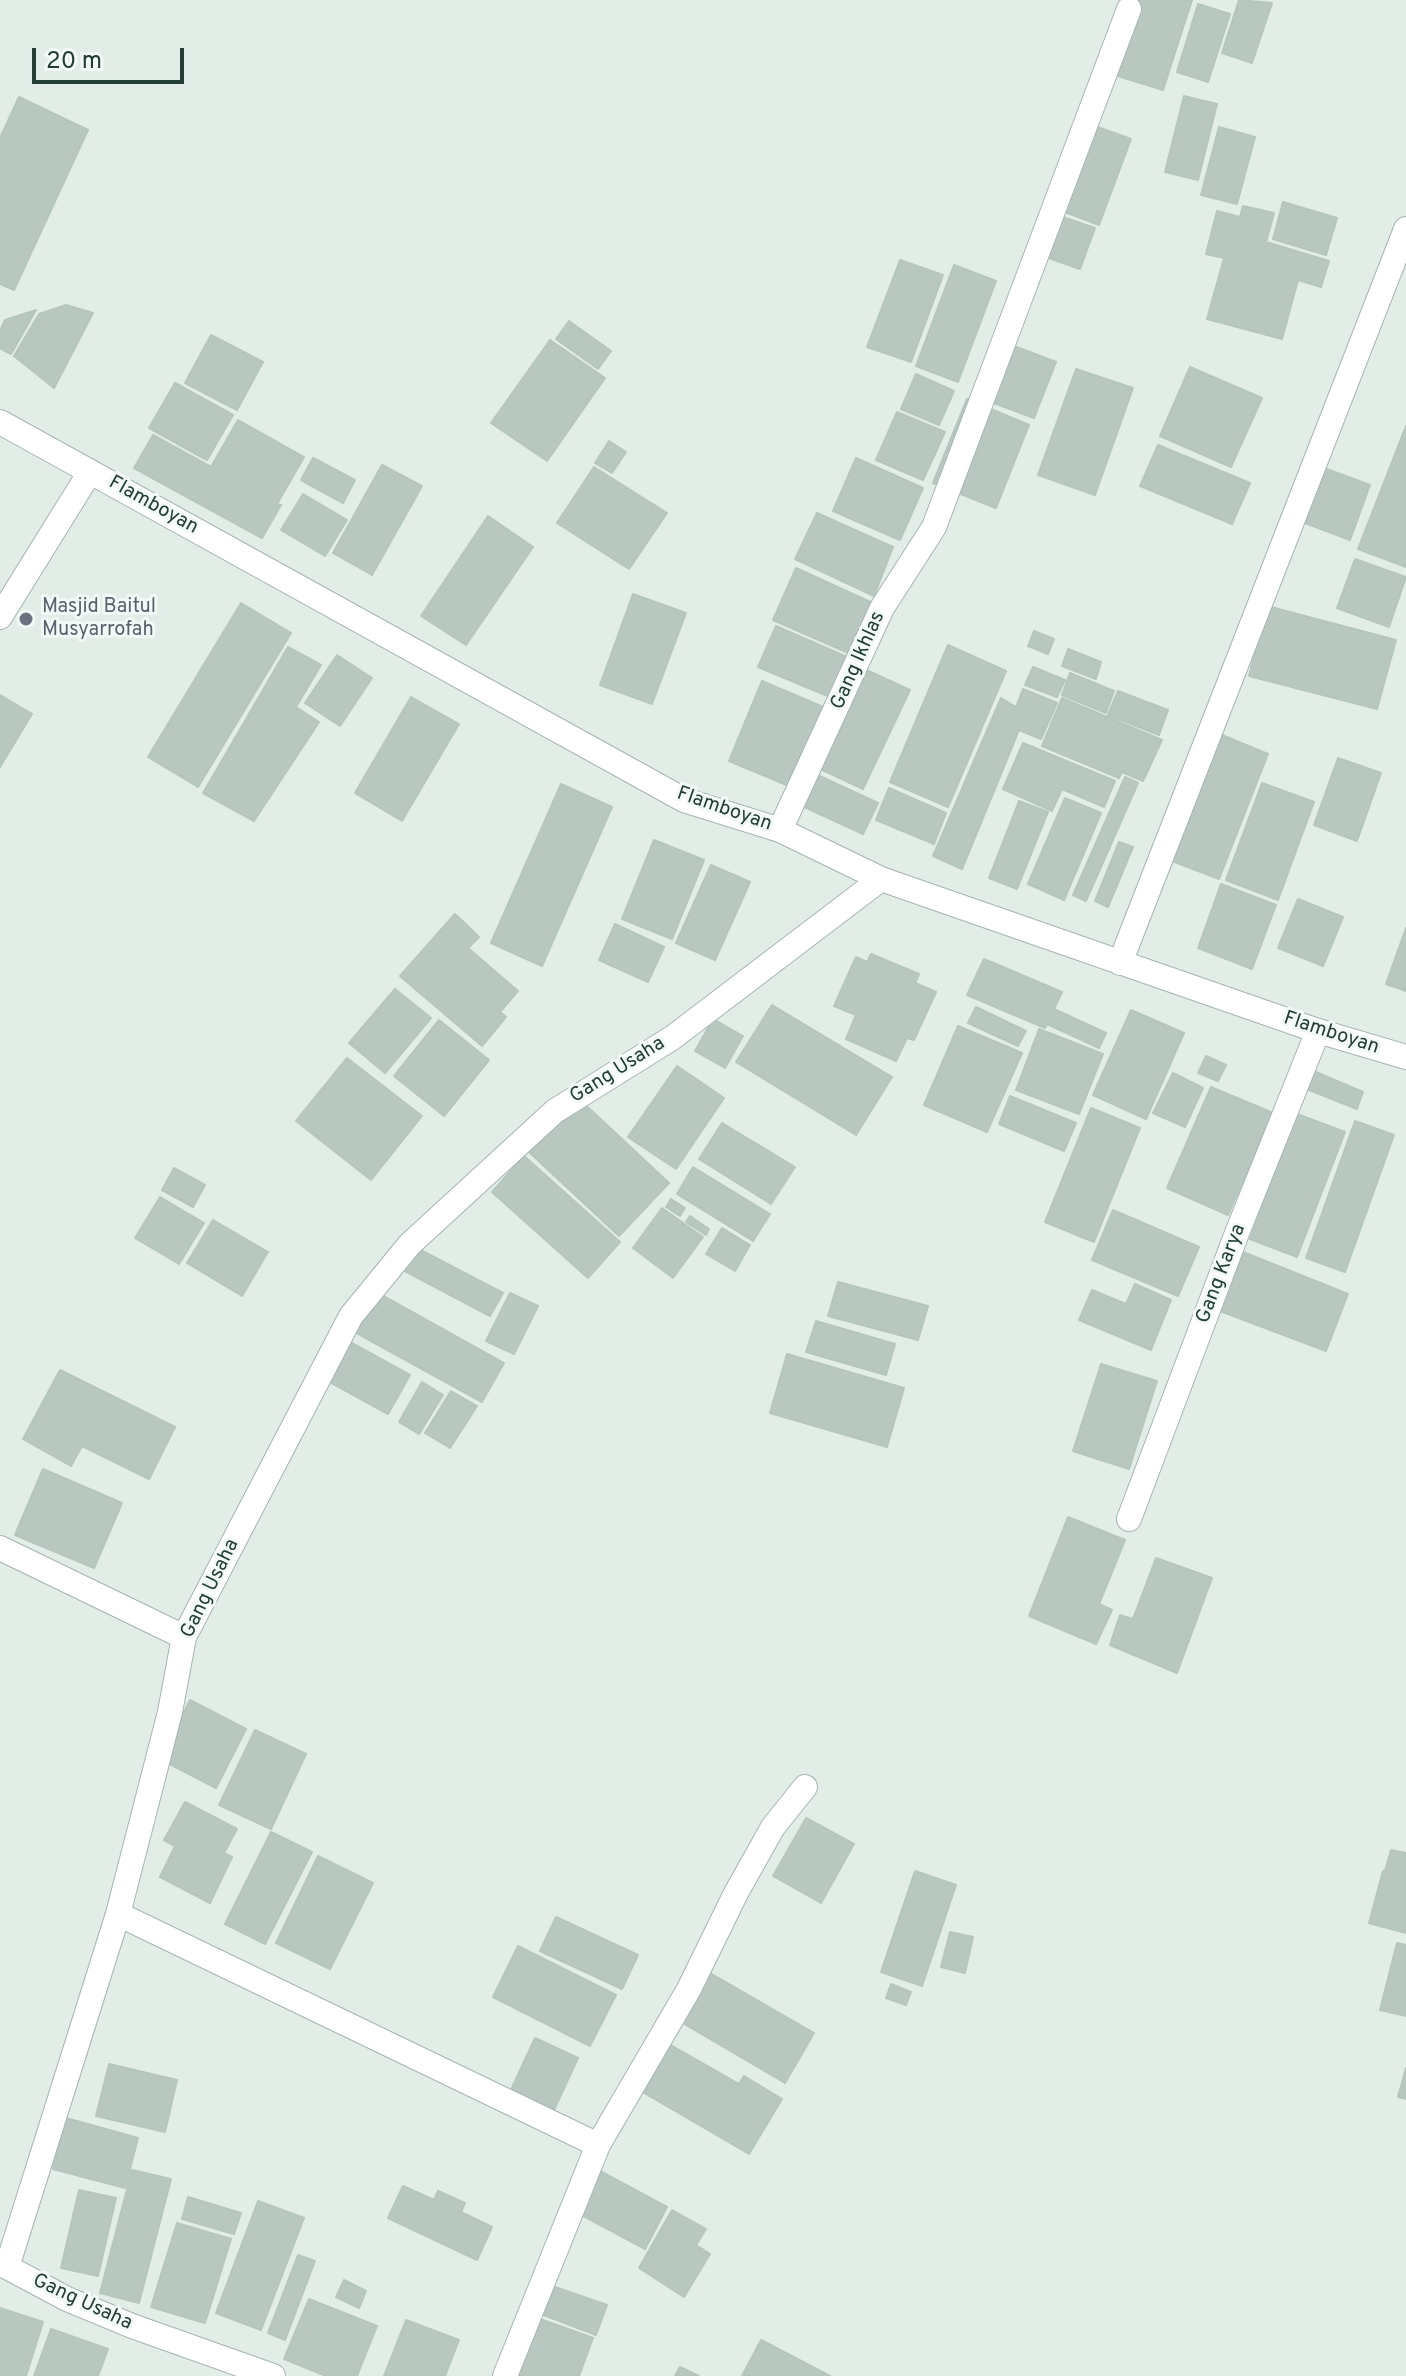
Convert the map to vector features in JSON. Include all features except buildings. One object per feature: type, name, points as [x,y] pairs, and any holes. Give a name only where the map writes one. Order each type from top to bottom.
[{"type":"street","name":"Gang Ikhlas","points":[[780,830],[882,608],[934,527],[1129,9]]},
{"type":"street","points":[[1120,963],[1406,229]]},
{"type":"street","name":"Flamboyan","points":[[0,422],[684,800],[780,830],[881,879],[1318,1031],[1406,1057]]},
{"type":"street","points":[[0,617],[90,472]]},
{"type":"street","name":"Gang Usaha","points":[[273,2376],[132,2326],[4,2273],[118,1914],[170,1712],[184,1637],[351,1316],[410,1244],[555,1111],[672,1038],[881,879]]},
{"type":"street","name":"Gang Karya","points":[[1129,1519],[1237,1233],[1318,1031]]},
{"type":"street","points":[[0,1548],[184,1637]]},
{"type":"street","points":[[505,2376],[598,2145],[689,1989],[736,1893],[773,1827],[805,1787]]},
{"type":"street","points":[[118,1914],[598,2145]]},
{"type":"place","name":"Masjid Baitul Musyarrofah","points":[[26,619]]}]
